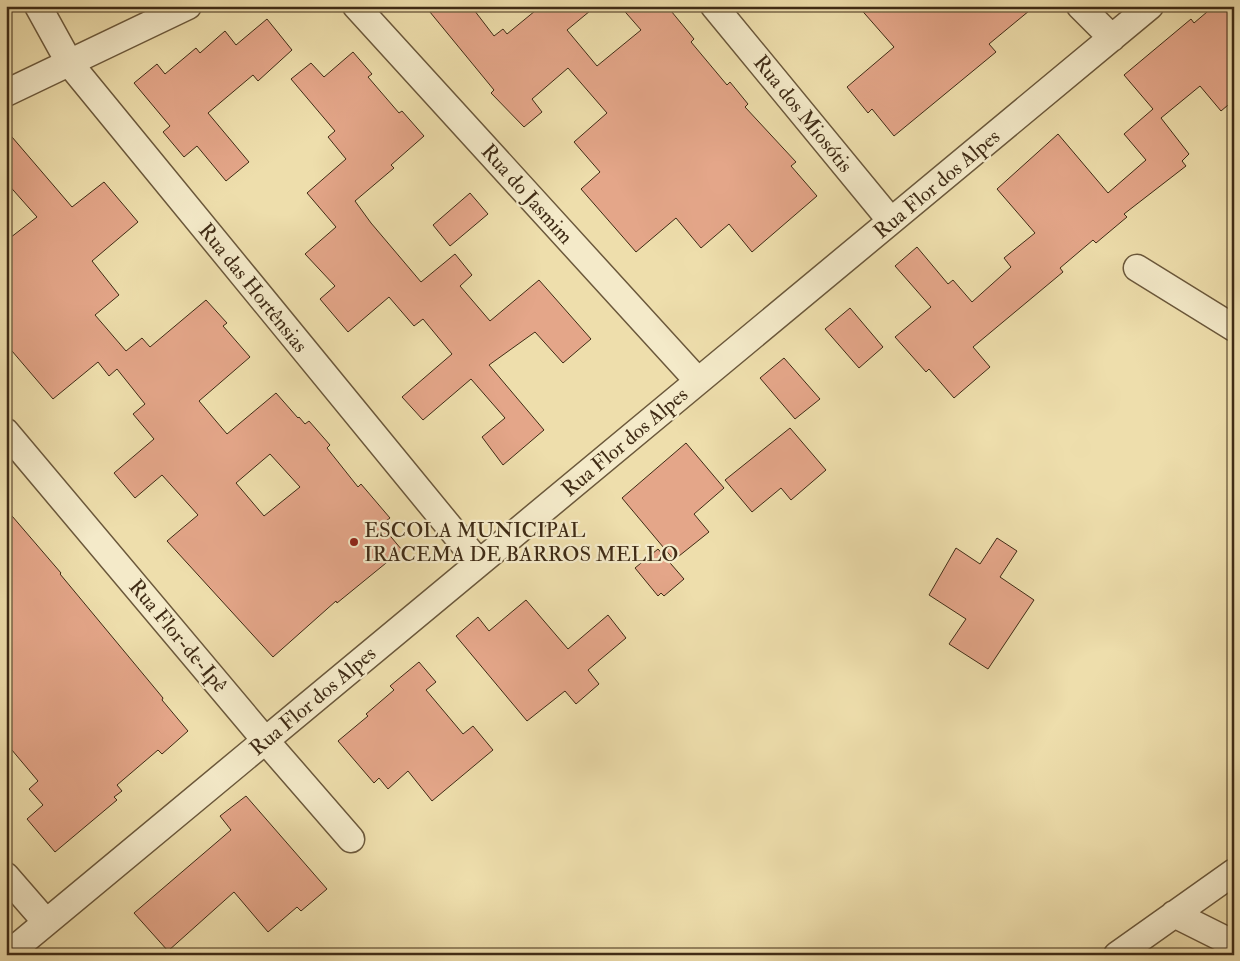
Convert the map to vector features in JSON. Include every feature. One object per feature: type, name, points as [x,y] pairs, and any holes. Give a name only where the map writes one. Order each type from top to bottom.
[{"type":"street","name":"Rua das Hortênsias","points":[[38,6],[70,64],[479,563]]},
{"type":"street","points":[[6,93],[188,6]]},
{"type":"street","name":"Rua do Jasmim","points":[[356,6],[698,381]]},
{"type":"street","name":"Rua dos Miosótis","points":[[714,6],[891,221]]},
{"type":"street","points":[[1080,6],[1112,38]]},
{"type":"street","name":"Rua Flor dos Alpes","points":[[7,955],[1150,6]]},
{"type":"street","points":[[1137,268],[1234,328]]},
{"type":"street","name":"Rua Flor-de-Ipê","points":[[6,432],[265,740],[351,839]]},
{"type":"street","points":[[1117,955],[1234,872]]},
{"type":"street","points":[[6,876],[46,922]]},
{"type":"street","points":[[1174,914],[1234,944]]},
{"type":"building","points":[[425,6],[471,6],[494,36],[503,29],[507,34],[541,6],[596,6],[567,30],[597,66],[641,30],[620,6],[667,6],[694,39],[691,42],[727,85],[730,82],[748,104],[745,107],[796,162],[791,166],[817,196],[752,252],[729,224],[701,248],[676,218],[636,252],[581,189],[600,172],[574,142],[607,113],[568,68],[532,99],[542,112],[524,127],[491,93],[494,90]]},
{"type":"building","points":[[858,6],[1035,6],[989,44],[996,52],[894,136],[872,109],[868,113],[847,87],[894,47]]},
{"type":"building","points":[[1214,6],[1234,6],[1234,100],[1221,111],[1200,86],[1161,118],[1189,154],[1182,161],[1186,166],[1124,214],[1127,217],[1096,243],[1093,240],[1060,268],[1063,272],[973,347],[990,367],[954,398],[929,369],[926,372],[895,337],[931,307],[895,266],[917,247],[948,284],[953,280],[972,302],[1011,267],[1004,258],[1035,233],[997,189],[1058,134],[1108,193],[1146,160],[1124,134],[1153,109],[1124,75],[1191,19],[1194,23]]},
{"type":"building","points":[[267,19],[292,50],[258,81],[253,75],[208,113],[249,162],[226,181],[197,146],[184,157],[163,132],[170,126],[134,83],[157,64],[165,74],[196,48],[200,53],[225,31],[236,45]]},
{"type":"building","points":[[353,52],[372,74],[368,77],[399,113],[402,111],[424,136],[391,165],[394,168],[355,201],[371,223],[421,282],[455,254],[472,275],[460,286],[490,321],[539,280],[591,339],[563,363],[535,332],[489,365],[544,430],[503,465],[482,437],[505,418],[471,379],[423,420],[402,397],[452,354],[423,319],[414,326],[389,297],[348,332],[320,299],[335,286],[305,254],[336,227],[307,193],[346,159],[328,137],[335,131],[291,79],[311,63],[324,77]]},
{"type":"building","points":[[6,130],[72,207],[104,182],[138,222],[92,261],[119,295],[95,315],[126,351],[142,338],[150,347],[206,300],[227,323],[223,326],[250,357],[199,401],[227,434],[276,393],[305,424],[309,421],[330,445],[327,448],[358,487],[361,484],[390,518],[381,525],[402,550],[337,603],[336,601],[273,657],[167,541],[198,515],[162,475],[135,498],[114,473],[154,439],[133,414],[145,404],[117,369],[109,376],[98,362],[53,399],[6,344],[6,241],[37,217],[6,182]],"holes":[[[270,454],[300,487],[264,516],[236,483]]]},
{"type":"building","points":[[470,193],[488,214],[450,246],[433,225]]},
{"type":"building","points":[[850,308],[883,347],[859,368],[825,329]]},
{"type":"building","points":[[784,358],[820,399],[795,419],[760,378]]},
{"type":"building","points":[[790,428],[826,470],[791,500],[781,488],[752,512],[725,480]]},
{"type":"building","points":[[686,443],[724,488],[694,514],[709,532],[674,560],[622,498]]},
{"type":"building","points":[[6,509],[61,573],[188,731],[162,754],[158,750],[117,785],[122,791],[114,797],[117,800],[55,852],[27,819],[43,805],[29,789],[38,781],[6,743]]},
{"type":"building","points":[[997,538],[1017,551],[1000,577],[1034,600],[988,669],[949,644],[966,619],[929,595],[956,548],[980,564]]},
{"type":"building","points":[[658,549],[684,579],[664,596],[661,593],[658,596],[635,568]]},
{"type":"building","points":[[526,600],[568,649],[608,615],[626,638],[588,670],[599,684],[576,704],[565,691],[527,721],[456,636],[478,617],[489,631]]},
{"type":"building","points":[[419,662],[436,682],[426,690],[463,734],[473,726],[493,750],[432,801],[408,771],[388,789],[379,778],[374,783],[338,741],[368,716],[366,714],[394,690],[390,686]]},
{"type":"building","points":[[246,796],[327,889],[301,911],[297,907],[268,932],[234,892],[168,951],[134,913],[231,830],[220,816]]},
{"type":"place","name":"ESCOLA MUNICIPAL IRACEMA DE BARROS MELLO","points":[[354,542]]}]
